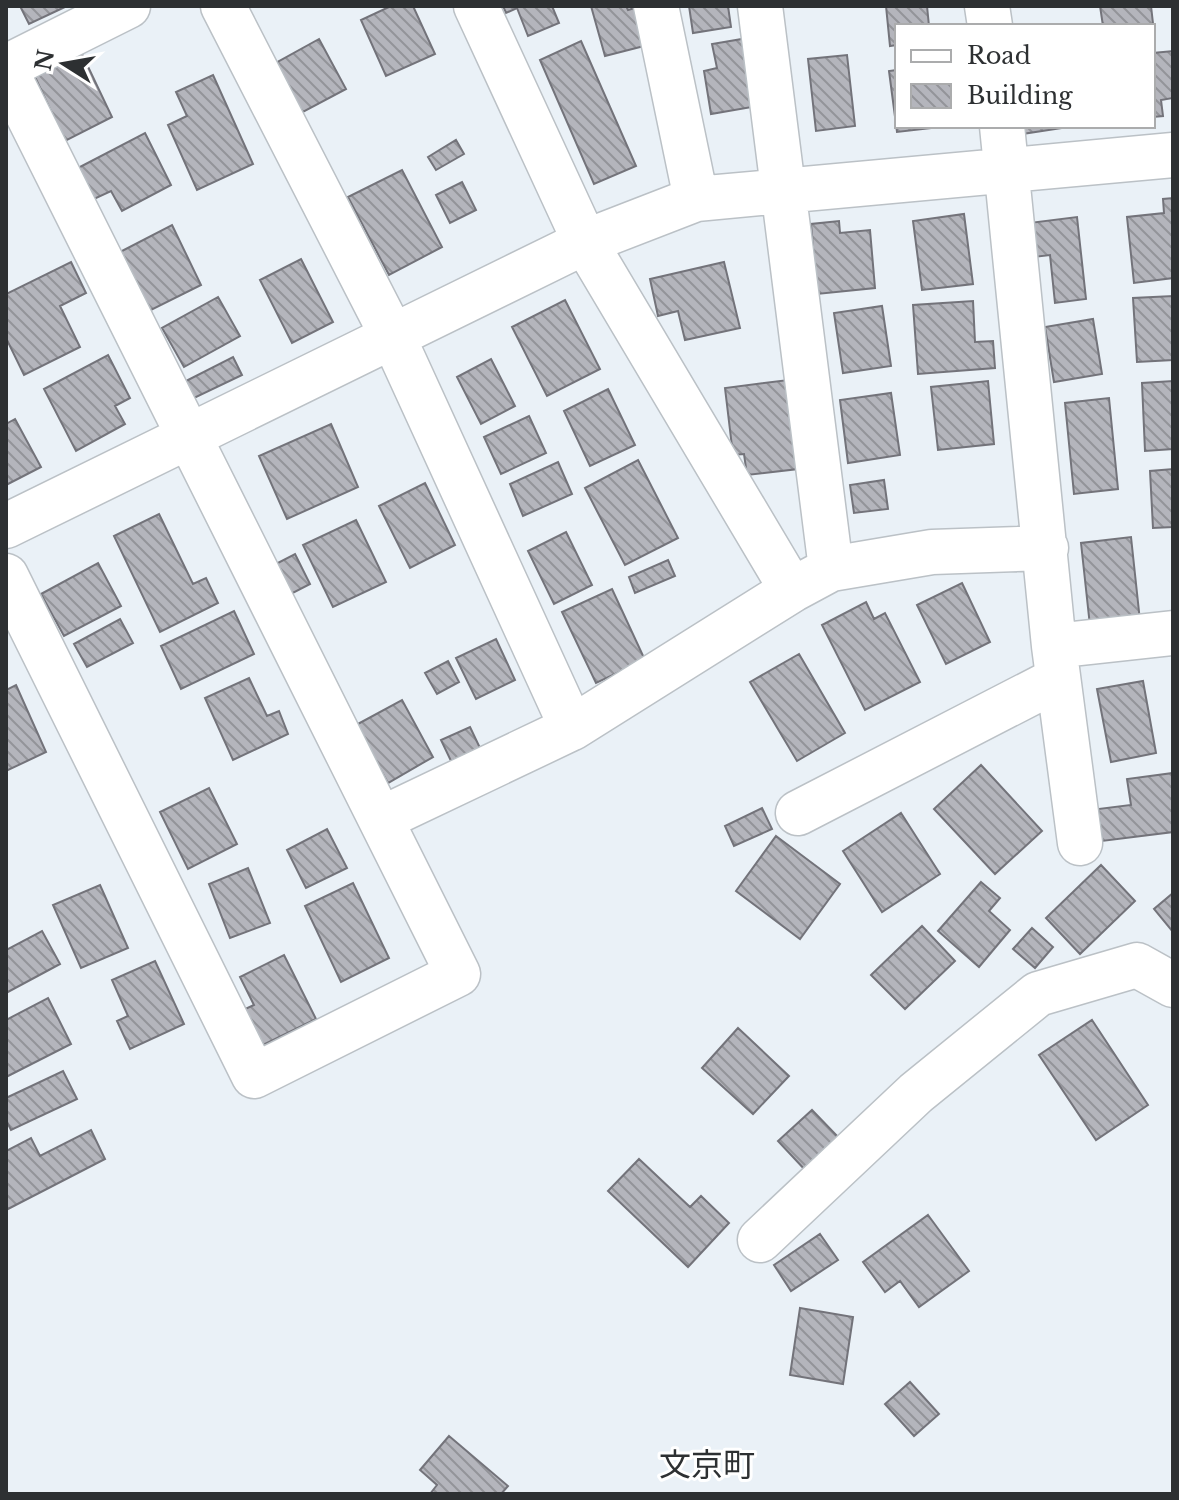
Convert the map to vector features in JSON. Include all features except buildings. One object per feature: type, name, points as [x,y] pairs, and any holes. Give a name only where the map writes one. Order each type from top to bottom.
[{"type":"street","points":[[6,576],[254,1076],[458,974],[383,818],[6,69],[128,6]]},
{"type":"street","points":[[223,6],[394,339],[572,728]]},
{"type":"street","points":[[476,6],[585,242],[792,590]]},
{"type":"street","points":[[656,6],[696,199]]},
{"type":"street","points":[[760,6],[831,569]]},
{"type":"street","points":[[1002,128],[1056,663],[1080,843]]},
{"type":"street","points":[[6,526],[190,434],[394,339],[585,242],[696,199],[1008,173],[1173,155]]},
{"type":"street","points":[[383,818],[572,728],[792,590],[831,569],[932,552],[1046,548]]},
{"type":"street","points":[[798,813],[1056,663],[1173,633]]},
{"type":"street","points":[[760,1240],[916,1093],[1038,994],[1137,965],[1173,985]]},
{"type":"district","name":"文京町","points":[[707,1465]]}]
